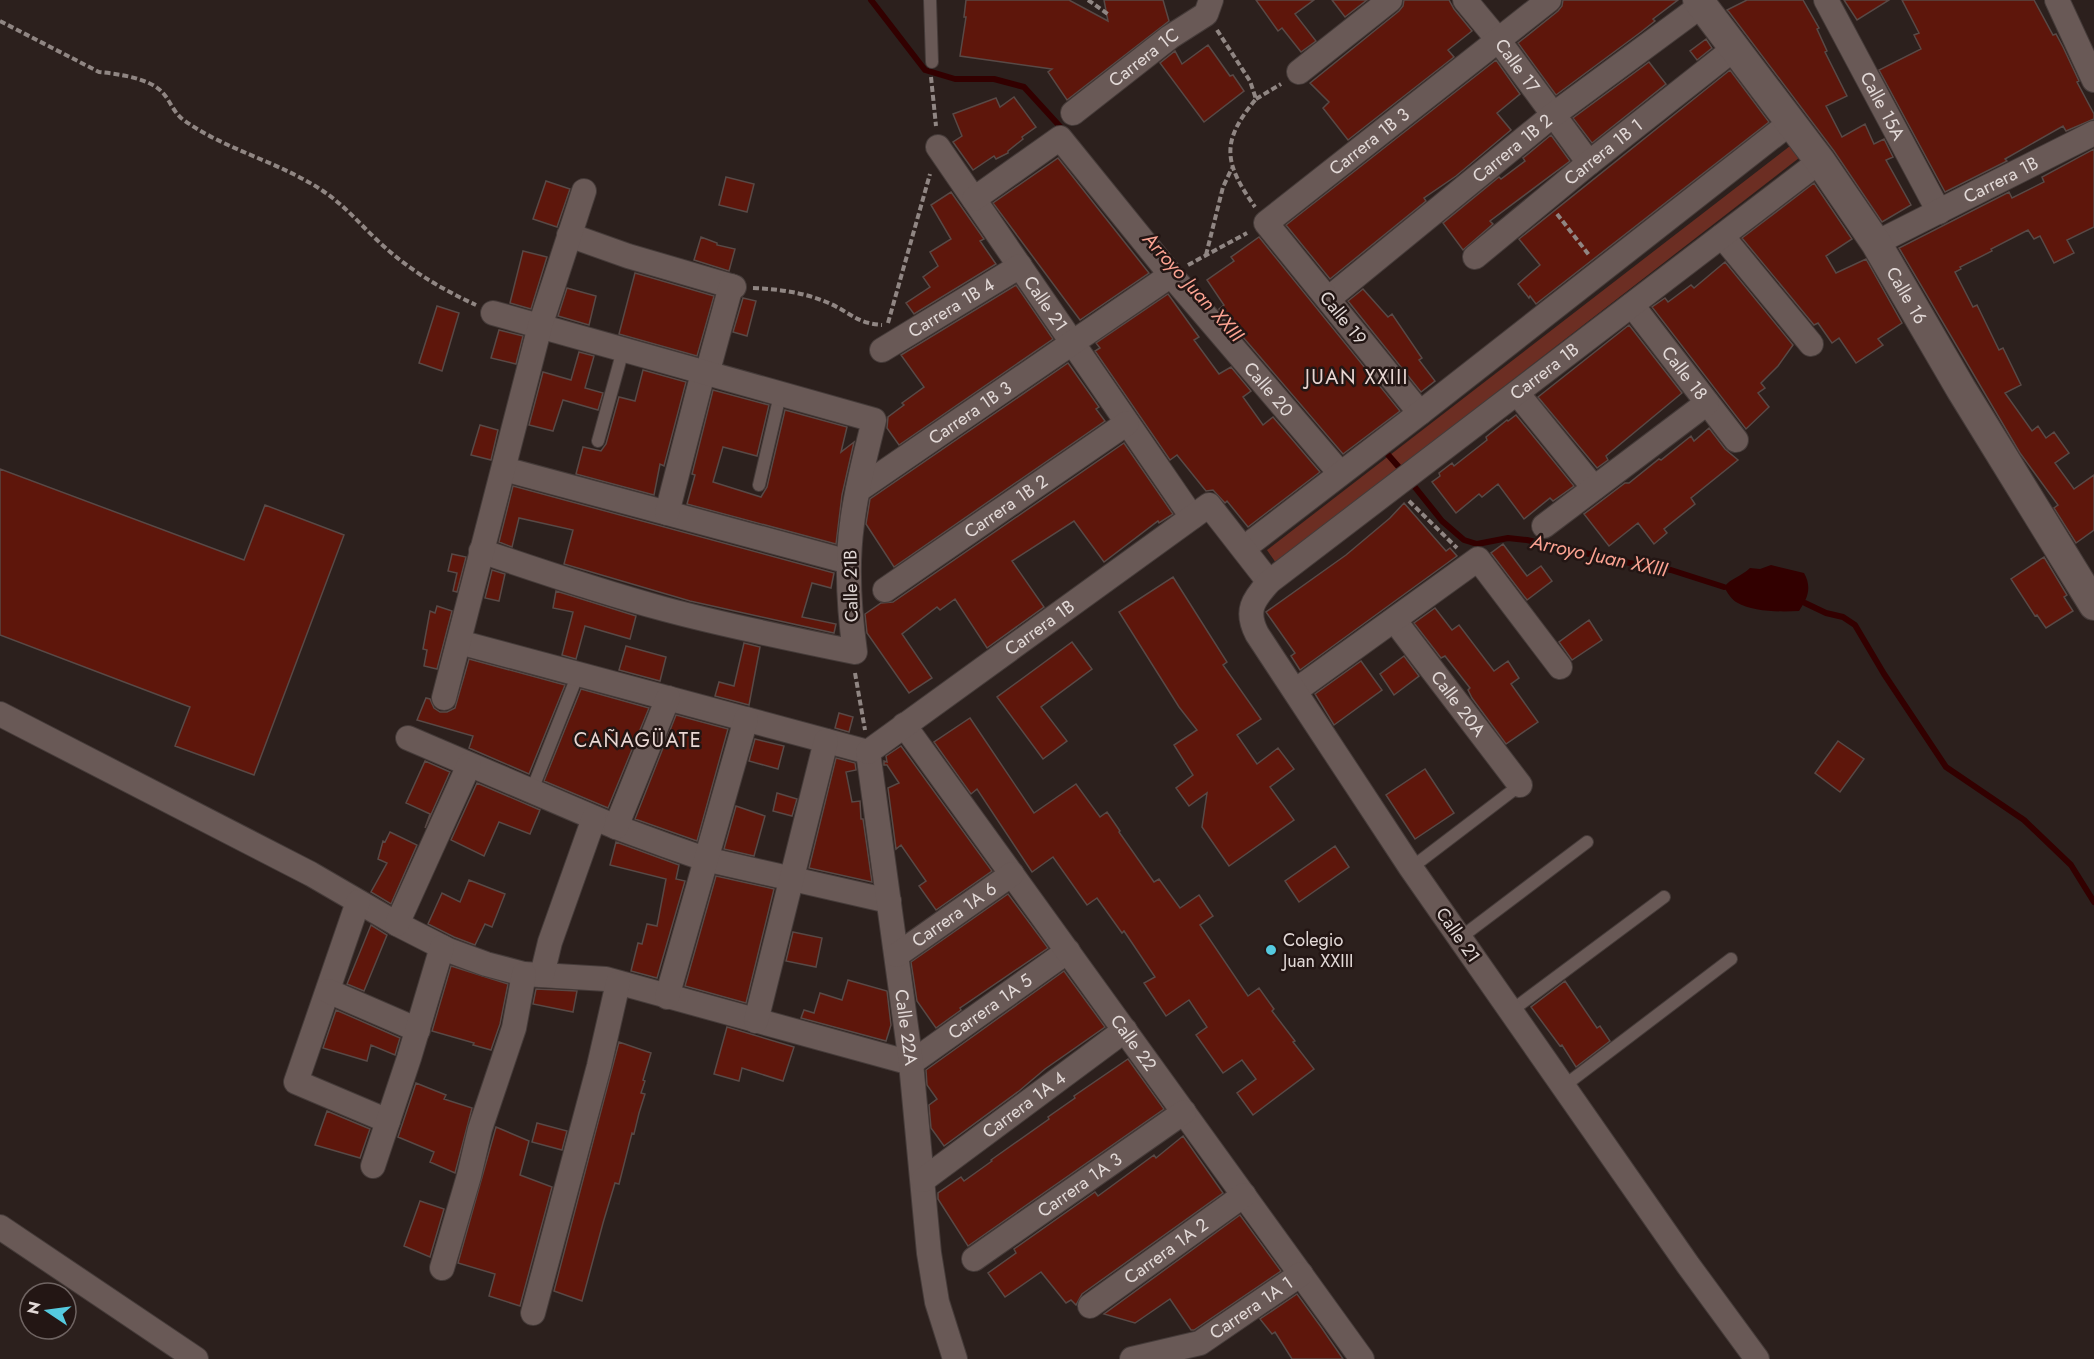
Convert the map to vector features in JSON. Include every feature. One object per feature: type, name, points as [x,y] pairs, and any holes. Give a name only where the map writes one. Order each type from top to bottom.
[{"type":"street","points":[[1299,72],[1390,0]]},
{"type":"street","name":"Calle 17","points":[[1464,0],[1499,41],[1589,163]]},
{"type":"street","name":"Carrera 1B 3","points":[[1266,223],[1549,0]]},
{"type":"street","name":"Calle 15A","points":[[1826,0],[1940,212]]},
{"type":"street","points":[[2057,0],[2094,80]]},
{"type":"street","name":"Calle 16","points":[[1700,2],[1820,161],[1876,243],[1979,418],[2094,605]]},
{"type":"street","name":"Carrera 1B 2","points":[[1328,299],[1553,115],[1700,2]]},
{"type":"street","name":"Carrera 1C","points":[[1072,113],[1210,4]]},
{"type":"street","name":"Carrera 1B 1","points":[[1475,257],[1589,163],[1735,48]]},
{"type":"street","points":[[1244,548],[1790,123]]},
{"type":"street","name":"Carrera 1B","points":[[1876,243],[2094,133]]},
{"type":"street","name":"Calle 20","points":[[974,199],[1060,138],[1176,272],[1340,473]]},
{"type":"street","name":"Calle 21","points":[[938,147],[1127,423],[1200,511],[1244,548],[1269,582],[1254,599],[1251,623],[1411,868],[1688,1265],[1757,1359]]},
{"type":"street","name":"Carrera 1B","points":[[1269,582],[1820,161]]},
{"type":"street","points":[[444,698],[540,326],[584,191]]},
{"type":"street","name":"Calle 19","points":[[1266,223],[1420,413]]},
{"type":"street","points":[[569,235],[628,256],[733,286],[705,374],[667,513]]},
{"type":"street","points":[[1722,236],[1811,344]]},
{"type":"street","name":"Carrera 1B 4","points":[[882,350],[1020,266]]},
{"type":"street","name":"Carrera 1B 3","points":[[858,490],[1176,272]]},
{"type":"street","name":"Calle 18","points":[[1632,305],[1736,440]]},
{"type":"street","points":[[493,313],[780,395]]},
{"type":"street","points":[[1517,393],[1594,488]]},
{"type":"street","name":"Calle 21B","points":[[780,395],[874,420],[852,523],[849,611],[855,652]]},
{"type":"street","points":[[1544,526],[1707,403]]},
{"type":"street","name":"Carrera 1B 2","points":[[885,590],[1127,423]]},
{"type":"street","points":[[504,468],[849,562]]},
{"type":"street","name":"Carrera 1B","points":[[868,752],[1200,511]]},
{"type":"street","points":[[481,552],[666,609],[855,652]]},
{"type":"street","points":[[1295,691],[1395,621],[1475,561],[1560,667]]},
{"type":"street","name":"Calle 20A","points":[[1395,621],[1520,785]]},
{"type":"street","points":[[459,642],[868,752]]},
{"type":"street","points":[[616,827],[668,698]]},
{"type":"street","points":[[0,714],[311,874],[397,924],[442,947],[486,964],[533,974],[606,980],[911,1063]]},
{"type":"street","points":[[667,997],[746,719]]},
{"type":"street","name":"Calle 22","points":[[904,725],[1301,1274],[1354,1356]]},
{"type":"street","points":[[408,738],[616,827],[705,859],[889,901]]},
{"type":"street","points":[[756,1021],[826,741]]},
{"type":"street","name":"Calle 22A","points":[[868,752],[911,1063],[929,1253],[937,1302],[956,1359]]},
{"type":"street","points":[[397,924],[469,765]]},
{"type":"street","points":[[442,1268],[480,1129],[514,1028],[533,974],[550,942],[594,818]]},
{"type":"street","name":"Carrera 1A 6","points":[[897,955],[1012,874]]},
{"type":"street","points":[[358,902],[296,1082],[388,1121]]},
{"type":"street","points":[[373,1166],[418,1030],[442,947]]},
{"type":"street","name":"Carrera 1A 5","points":[[911,1063],[1068,951]]},
{"type":"street","points":[[533,1313],[599,1066],[618,983]]},
{"type":"street","points":[[328,991],[418,1030]]},
{"type":"street","name":"Carrera 1A 4","points":[[923,1180],[1125,1030]]},
{"type":"street","name":"Carrera 1A 3","points":[[974,1259],[1184,1112]]},
{"type":"street","name":"Carrera 1A 2","points":[[1090,1305],[1244,1195]]},
{"type":"street","points":[[0,1227],[196,1359]]},
{"type":"street","name":"Carrera 1A 1","points":[[1132,1359],[1200,1343],[1301,1274]]},
{"type":"lane","points":[[930,0],[932,62]]},
{"type":"lane","points":[[598,441],[624,350]]},
{"type":"lane","points":[[759,485],[780,395]]},
{"type":"lane","points":[[532,790],[579,674]]},
{"type":"lane","points":[[1411,868],[1520,785]]},
{"type":"lane","points":[[1460,938],[1587,842]]},
{"type":"lane","points":[[1511,1011],[1664,897]]},
{"type":"lane","points":[[1564,1086],[1731,959]]},
{"type":"path","points":[[1088,0],[1109,15]]},
{"type":"path","points":[[1210,4],[1250,81],[1256,99]]},
{"type":"path","points":[[0,21],[99,72],[144,81],[163,92],[170,105],[184,121],[322,190],[347,209],[378,241],[428,281],[444,291],[493,313]]},
{"type":"path","points":[[1176,272],[1266,223],[1240,187],[1232,168],[1230,150],[1232,136],[1241,117],[1256,99],[1299,72]]},
{"type":"path","points":[[733,286],[775,289],[808,296],[831,304],[865,324],[887,326],[938,147],[931,79]]},
{"type":"path","points":[[1206,256],[1223,187],[1232,168]]},
{"type":"path","points":[[1545,200],[1602,271]]},
{"type":"path","points":[[1402,480],[1475,561]]},
{"type":"path","points":[[855,652],[855,672],[868,752]]},
{"type":"shaded area","points":[[1790,146],[1799,158],[1276,563],[1267,550]]},
{"type":"shaded area","points":[[1771,565],[1804,573],[1808,583],[1808,592],[1799,611],[1750,608],[1734,601],[1724,587],[1750,568],[1760,569]]},
{"type":"building","points":[[966,0],[1069,0],[1108,21],[1104,0],[1163,0],[1169,21],[1067,100],[1048,72],[1052,69],[960,56],[966,17],[964,17]]},
{"type":"building","points":[[1256,0],[1314,0],[1295,14],[1316,41],[1301,52],[1282,28],[1278,31]]},
{"type":"building","points":[[1332,0],[1367,0],[1345,17]]},
{"type":"building","points":[[1404,0],[1449,0],[1472,31],[1448,50],[1454,57],[1348,140],[1323,108],[1329,102],[1310,83],[1399,11]]},
{"type":"building","points":[[1563,0],[1678,0],[1653,19],[1655,21],[1641,32],[1556,95],[1518,43],[1558,11]]},
{"type":"building","points":[[1747,0],[1803,0],[1819,28],[1817,29],[1827,51],[1825,52],[1847,96],[1826,106],[1842,137],[1865,124],[1874,144],[1884,139],[1893,157],[1886,160],[1911,205],[1882,222],[1834,151],[1727,10]]},
{"type":"building","points":[[1844,0],[1889,0],[1857,20]]},
{"type":"building","points":[[1902,0],[2034,0],[2053,35],[2056,34],[2063,47],[2079,81],[2077,82],[2094,114],[2094,119],[2066,131],[2063,126],[2005,159],[2007,161],[1945,192],[1879,70],[1921,49],[1914,35],[1919,33]]},
{"type":"building","points":[[1706,39],[1712,48],[1697,60],[1690,51]]},
{"type":"building","points":[[1208,45],[1244,91],[1204,122],[1160,63],[1175,51],[1182,64]]},
{"type":"building","points":[[1496,60],[1520,94],[1497,113],[1511,130],[1456,176],[1424,198],[1426,201],[1330,279],[1286,225]]},
{"type":"building","points":[[1649,62],[1666,84],[1592,143],[1573,118]]},
{"type":"building","points":[[1730,70],[1769,122],[1536,304],[1518,284],[1540,265],[1519,239]]},
{"type":"building","points":[[1014,97],[1036,127],[1022,137],[1023,139],[1008,153],[996,159],[994,156],[973,170],[953,142],[962,136],[953,114],[996,98],[1000,107]]},
{"type":"building","points":[[1551,135],[1570,161],[1490,221],[1493,224],[1463,250],[1443,223],[1499,177],[1501,179],[1525,161],[1523,158]]},
{"type":"building","points":[[2094,149],[2094,227],[2067,240],[2074,253],[2054,263],[2040,236],[2034,239],[2028,230],[1991,249],[1992,251],[1960,267],[1961,269],[1955,272],[1973,307],[1977,305],[1999,350],[2003,348],[2021,385],[2005,393],[2032,431],[2038,426],[2046,438],[2054,432],[2069,453],[2055,463],[2074,489],[2094,475],[2094,530],[2076,543],[2054,508],[2058,505],[2020,453],[1899,248],[2009,192],[2012,198],[2044,182],[2042,177]]},
{"type":"building","points":[[1058,158],[1149,273],[1080,320],[993,203]]},
{"type":"building","points":[[726,177],[754,184],[747,212],[719,205]]},
{"type":"building","points":[[546,181],[570,189],[557,227],[533,219]]},
{"type":"building","points":[[1814,183],[1852,239],[1826,256],[1836,273],[1866,259],[1902,323],[1878,339],[1883,345],[1856,363],[1839,338],[1832,343],[1818,323],[1814,325],[1742,238]]},
{"type":"building","points":[[951,192],[984,239],[980,241],[996,264],[914,314],[906,303],[930,287],[923,277],[938,266],[930,252],[951,239],[931,205]]},
{"type":"building","points":[[701,237],[717,245],[735,249],[729,271],[694,260]]},
{"type":"building","points":[[1259,237],[1400,411],[1343,454],[1219,309],[1224,305],[1207,280],[1234,261],[1231,257]]},
{"type":"building","points":[[523,251],[547,257],[531,309],[510,303]]},
{"type":"building","points":[[1725,262],[1793,345],[1778,366],[1761,383],[1765,388],[1758,393],[1769,407],[1746,429],[1652,307],[1665,298],[1668,302],[1691,285],[1694,288]]},
{"type":"building","points":[[635,273],[714,296],[697,356],[619,334]]},
{"type":"building","points":[[1016,285],[1053,339],[899,445],[887,428],[888,417],[924,387],[901,355]]},
{"type":"building","points":[[567,288],[596,296],[589,325],[558,316]]},
{"type":"building","points":[[1363,289],[1388,317],[1392,314],[1422,358],[1419,360],[1435,381],[1421,392],[1348,301]]},
{"type":"building","points":[[1168,294],[1199,337],[1194,340],[1219,374],[1231,367],[1251,391],[1243,397],[1263,425],[1273,417],[1320,472],[1248,527],[1227,501],[1225,503],[1213,490],[1206,491],[1177,455],[1170,460],[1095,351],[1100,348],[1096,343]]},
{"type":"building","points":[[743,298],[756,301],[747,336],[733,332]]},
{"type":"building","points":[[437,306],[459,313],[442,371],[419,363]]},
{"type":"building","points":[[1629,325],[1682,393],[1606,456],[1608,460],[1597,468],[1538,397]]},
{"type":"building","points":[[499,330],[523,336],[516,364],[491,358]]},
{"type":"building","points":[[579,352],[594,356],[585,388],[603,393],[598,410],[563,400],[553,431],[529,425],[543,372],[571,380]]},
{"type":"building","points":[[1068,363],[1099,407],[1096,409],[1105,421],[894,567],[866,524],[870,499]]},
{"type":"building","points":[[643,370],[686,382],[664,466],[660,464],[654,495],[576,474],[583,447],[601,451],[606,444],[619,397],[635,401]]},
{"type":"building","points":[[713,390],[769,405],[757,456],[723,447],[713,482],[761,497],[767,487],[785,410],[847,427],[841,452],[854,442],[842,495],[836,544],[687,504]]},
{"type":"building","points":[[1516,415],[1574,486],[1553,501],[1550,498],[1524,519],[1498,484],[1482,497],[1479,494],[1456,513],[1432,482],[1440,476],[1439,473],[1452,463],[1454,466],[1487,440],[1486,437]]},
{"type":"building","points":[[480,425],[498,430],[491,460],[471,455]]},
{"type":"building","points":[[1709,428],[1725,449],[1738,460],[1691,498],[1695,504],[1664,529],[1667,533],[1654,544],[1638,523],[1609,546],[1584,514],[1691,436],[1694,441]]},
{"type":"building","points":[[1124,443],[1173,514],[1159,523],[1158,521],[1104,562],[1074,521],[1012,561],[1044,607],[987,648],[955,599],[940,610],[937,607],[902,634],[932,678],[909,693],[867,633],[865,614],[881,603],[893,602]]},
{"type":"building","points":[[0,469],[244,560],[265,505],[344,535],[254,775],[175,746],[190,707],[0,635]]},
{"type":"building","points":[[513,486],[834,573],[831,588],[812,583],[802,617],[836,624],[834,633],[690,601],[564,564],[573,530],[519,518],[512,547],[499,542]]},
{"type":"building","points":[[1404,503],[1446,551],[1450,548],[1457,556],[1300,670],[1291,656],[1295,653],[1266,612],[1346,555],[1390,518]]},
{"type":"building","points":[[1503,544],[1527,576],[1541,566],[1552,581],[1527,600],[1491,553]]},
{"type":"building","points":[[452,554],[466,557],[457,592],[453,591],[457,573],[448,571]]},
{"type":"building","points":[[2044,557],[2067,595],[2064,597],[2073,611],[2046,628],[2037,615],[2035,616],[2011,579]]},
{"type":"building","points":[[492,570],[505,574],[499,601],[485,598]]},
{"type":"building","points":[[1173,577],[1227,662],[1223,665],[1261,719],[1237,735],[1257,764],[1278,748],[1294,769],[1270,787],[1294,820],[1229,866],[1202,827],[1207,793],[1189,806],[1176,788],[1193,775],[1174,745],[1197,730],[1179,707],[1119,612]]},
{"type":"building","points":[[556,591],[636,616],[630,639],[585,626],[576,659],[562,655],[573,612],[553,608]]},
{"type":"building","points":[[437,606],[452,611],[437,669],[424,666],[427,650],[423,649],[430,611],[435,613]]},
{"type":"building","points":[[1435,608],[1452,630],[1459,625],[1494,671],[1508,661],[1519,678],[1511,684],[1538,722],[1506,744],[1472,698],[1468,690],[1470,688],[1445,656],[1441,658],[1414,623]]},
{"type":"building","points":[[1589,620],[1602,640],[1572,660],[1559,642]]},
{"type":"building","points":[[1072,642],[1092,669],[1041,707],[1067,741],[1043,759],[997,697]]},
{"type":"building","points":[[744,643],[760,647],[749,705],[715,696],[719,682],[734,686]]},
{"type":"building","points":[[626,646],[666,657],[660,681],[619,670]]},
{"type":"building","points":[[1404,656],[1419,676],[1394,695],[1380,674]]},
{"type":"building","points":[[469,659],[565,685],[529,774],[469,748],[473,736],[417,720],[426,698],[430,699],[434,708],[440,712],[447,712],[455,708]]},
{"type":"building","points":[[1361,661],[1382,690],[1334,725],[1315,694]]},
{"type":"building","points":[[581,689],[649,708],[608,808],[544,781]]},
{"type":"building","points":[[839,713],[853,717],[849,732],[835,728]]},
{"type":"building","points":[[676,715],[728,729],[697,841],[635,819]]},
{"type":"building","points":[[970,718],[1034,813],[1076,784],[1100,817],[1107,812],[1154,882],[1159,879],[1180,908],[1199,895],[1213,916],[1200,925],[1248,996],[1259,988],[1274,1009],[1272,1011],[1295,1041],[1293,1042],[1314,1069],[1253,1115],[1237,1093],[1256,1079],[1242,1060],[1223,1073],[1196,1035],[1207,1027],[1189,1000],[1166,1016],[1144,983],[1155,977],[1124,931],[1122,933],[1097,898],[1087,905],[1053,857],[1032,872],[977,789],[971,794],[934,742]]},
{"type":"building","points":[[755,739],[784,746],[778,769],[749,761]]},
{"type":"building","points":[[1838,741],[1864,759],[1840,792],[1815,773]]},
{"type":"building","points":[[901,746],[992,871],[936,910],[919,886],[926,881],[901,845],[896,849],[888,788],[899,783],[887,765],[884,765],[884,761],[887,762],[886,756]]},
{"type":"building","points":[[836,758],[855,763],[856,770],[846,772],[852,802],[860,801],[872,882],[809,868]]},
{"type":"building","points":[[425,761],[450,772],[425,828],[430,814],[406,803]]},
{"type":"building","points":[[1425,769],[1454,813],[1415,839],[1386,795]]},
{"type":"building","points":[[477,783],[540,810],[530,834],[499,822],[484,856],[451,840]]},
{"type":"building","points":[[777,793],[797,799],[792,816],[773,811]]},
{"type":"building","points":[[736,806],[765,816],[754,856],[724,849]]},
{"type":"building","points":[[390,832],[417,845],[391,904],[371,892],[387,863],[378,859],[383,841],[385,842]]},
{"type":"building","points":[[616,842],[679,865],[676,879],[685,881],[657,978],[631,971],[638,943],[642,944],[647,924],[657,926],[666,879],[610,865]]},
{"type":"building","points":[[1335,846],[1349,867],[1299,902],[1285,881]]},
{"type":"building","points":[[716,876],[774,889],[746,1003],[685,986]]},
{"type":"building","points":[[469,880],[505,894],[492,927],[485,924],[475,945],[428,924],[442,893],[460,902]]},
{"type":"building","points":[[1008,894],[1048,948],[960,1008],[961,1010],[936,1028],[917,1001],[911,962]]},
{"type":"building","points":[[371,925],[387,935],[364,991],[347,984]]},
{"type":"building","points":[[793,932],[822,938],[816,967],[786,961]]},
{"type":"building","points":[[451,966],[508,984],[500,1024],[491,1050],[432,1031]]},
{"type":"building","points":[[1064,971],[1105,1027],[1045,1069],[944,1146],[931,1128],[929,1105],[937,1099],[927,1085],[926,1070]]},
{"type":"building","points":[[848,980],[887,991],[891,1025],[886,1041],[801,1018],[804,1010],[814,1013],[820,993],[842,1000]]},
{"type":"building","points":[[1565,981],[1597,1028],[1600,1026],[1610,1041],[1576,1067],[1562,1045],[1560,1046],[1531,1007]]},
{"type":"building","points":[[536,989],[577,991],[573,1012],[533,1004]]},
{"type":"building","points":[[336,1010],[400,1038],[395,1055],[371,1045],[367,1061],[323,1048]]},
{"type":"building","points":[[727,1027],[794,1047],[783,1081],[742,1068],[739,1081],[714,1074]]},
{"type":"building","points":[[619,1042],[651,1053],[641,1093],[645,1094],[634,1134],[632,1133],[619,1184],[615,1183],[582,1301],[554,1291]]},
{"type":"building","points":[[1128,1059],[1164,1109],[968,1246],[938,1199],[938,1193],[961,1177],[964,1181],[1049,1119],[1048,1117],[1075,1098],[1074,1096]]},
{"type":"building","points":[[416,1083],[446,1095],[444,1099],[472,1108],[455,1173],[430,1162],[434,1152],[398,1137]]},
{"type":"building","points":[[327,1111],[370,1129],[360,1158],[315,1145]]},
{"type":"building","points":[[537,1123],[567,1131],[562,1150],[532,1142]]},
{"type":"building","points":[[496,1127],[529,1141],[520,1175],[552,1187],[520,1306],[489,1296],[495,1274],[458,1263]]},
{"type":"building","points":[[1183,1136],[1223,1193],[1082,1294],[1076,1305],[1071,1300],[1066,1303],[1041,1272],[1005,1297],[988,1273],[1016,1253],[1014,1249],[1095,1192],[1098,1196],[1154,1155],[1156,1158]]},
{"type":"building","points":[[420,1201],[444,1209],[430,1257],[404,1246]]},
{"type":"building","points":[[1240,1215],[1281,1271],[1194,1330],[1191,1330],[1170,1299],[1135,1323],[1104,1314]]},
{"type":"building","points":[[1297,1294],[1343,1359],[1292,1359],[1275,1332],[1272,1334],[1260,1319]]},
{"type":"waterway","name":"Arroyo Juan XXIII","points":[[871,0],[925,70],[955,79],[994,79],[1024,87],[1066,133]]},
{"type":"waterway","name":"Arroyo Juan XXIII","points":[[1383,449],[1404,473]]},
{"type":"waterway","name":"Arroyo Juan XXIII","points":[[1410,481],[1442,521],[1464,540],[1477,544],[1508,538],[1527,540],[1671,570],[1724,587]]},
{"type":"waterway","points":[[1805,603],[1826,613],[1843,617],[1855,625],[1884,674],[1946,767],[2024,820],[2071,865],[2094,902]]},
{"type":"place","name":"Colegio Juan XXIII","points":[[1271,950]]},
{"type":"district","name":"JUAN XXIII","points":[[1357,377]]},
{"type":"district","name":"CAÑAGÜATE","points":[[638,740]]}]
